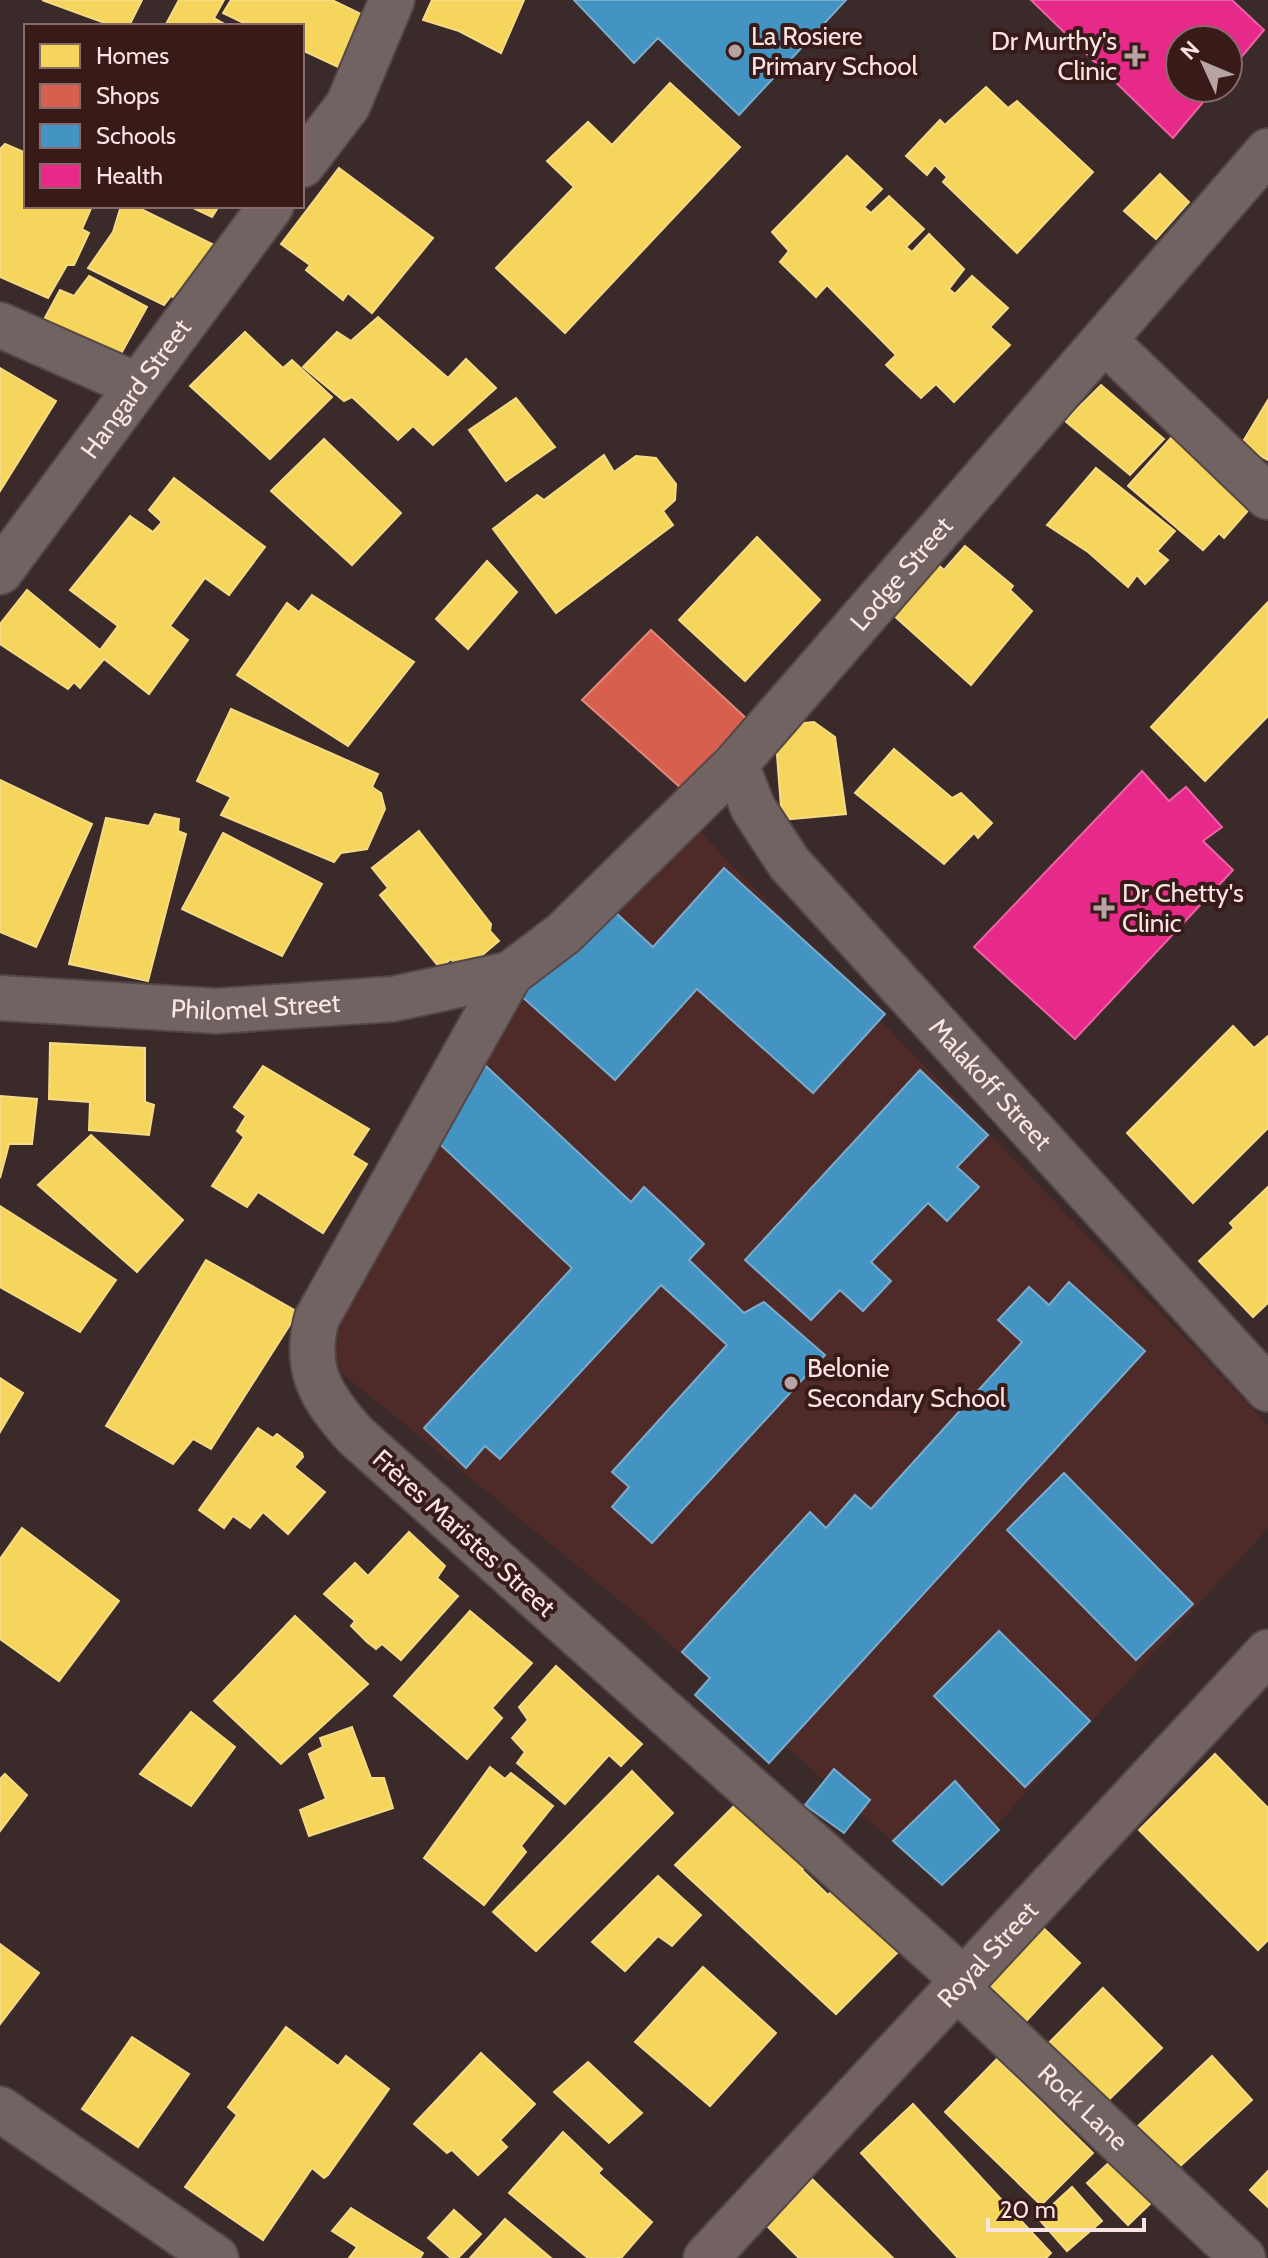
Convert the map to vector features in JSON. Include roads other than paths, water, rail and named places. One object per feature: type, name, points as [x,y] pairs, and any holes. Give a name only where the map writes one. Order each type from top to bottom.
[{"type":"main road","name":"Royal Street","points":[[706,2258],[1268,1652]]},
{"type":"street","points":[[304,162],[348,105],[392,0]]},
{"type":"street","name":"Lodge Street","points":[[510,974],[564,933],[736,764],[1106,342],[1268,151]]},
{"type":"street","name":"Hangard Street","points":[[0,572],[269,208]]},
{"type":"street","points":[[0,325],[136,385]]},
{"type":"street","points":[[1106,342],[1268,497]]},
{"type":"street","name":"Malakoff Street","points":[[736,764],[753,808],[789,863],[1268,1389]]},
{"type":"street","name":"Philomel Street","points":[[0,998],[217,1011],[393,999],[510,974]]},
{"type":"street","name":"Frères Maristes Street","points":[[510,974],[317,1318],[310,1345],[313,1374],[334,1411],[355,1435],[961,1985]]},
{"type":"street","name":"Rock Lane","points":[[961,1985],[1243,2258]]},
{"type":"street","points":[[0,2109],[216,2258]]},
{"type":"place","name":"La Rosiere Primary School","points":[[735,51]]},
{"type":"place","name":"Dr Murthy's Clinic","points":[[1135,56]]},
{"type":"place","name":"Dr Chetty's Clinic","points":[[1104,908]]},
{"type":"place","name":"Belonie Secondary School","points":[[791,1383]]}]
